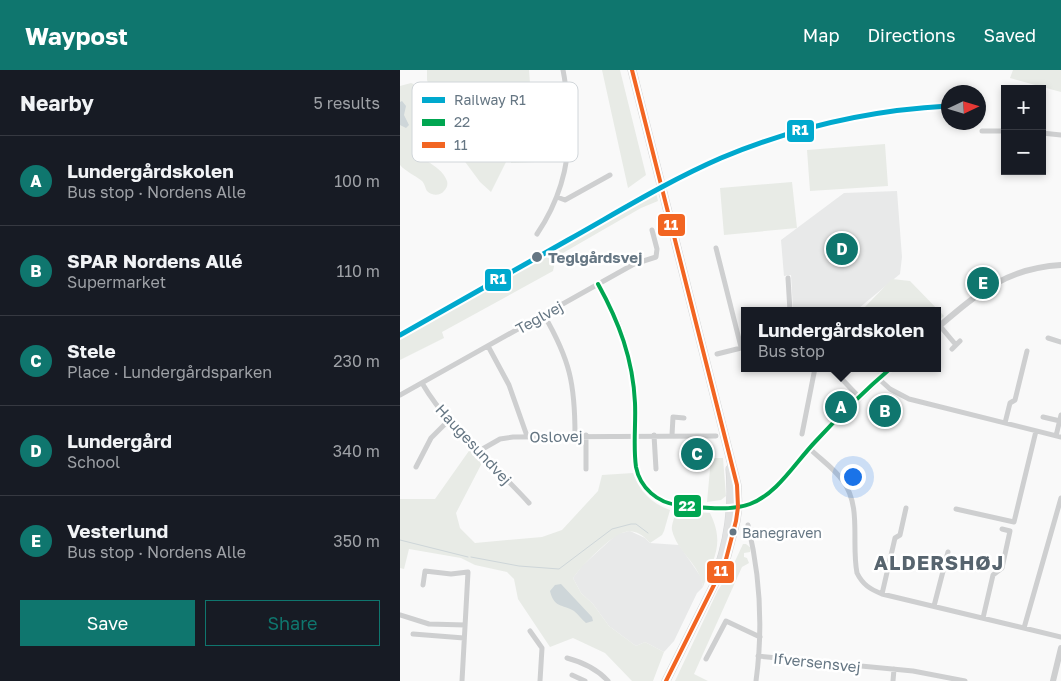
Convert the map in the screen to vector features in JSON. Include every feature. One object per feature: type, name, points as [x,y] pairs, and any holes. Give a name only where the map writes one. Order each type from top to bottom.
[{"type":"main road","points":[[632,70],[735,474],[733,538],[727,557],[666,681]]},
{"type":"street","points":[[982,131],[1001,131]]},
{"type":"street","points":[[1046,133],[1061,135]]},
{"type":"street","points":[[537,234],[557,197],[565,174],[567,162]]},
{"type":"street","points":[[557,197],[565,200],[610,175]]},
{"type":"street","name":"Teglvej","points":[[400,395],[634,264],[656,257],[657,250],[652,230]]},
{"type":"street","points":[[716,248],[741,340]]},
{"type":"street","points":[[941,325],[986,288],[1012,274],[1028,269],[1061,265]]},
{"type":"street","points":[[788,278],[790,307]]},
{"type":"street","points":[[598,284],[618,323],[628,354],[634,387],[637,469],[644,485],[656,498],[673,505],[734,507],[747,505],[766,496],[809,448],[887,372]]},
{"type":"street","points":[[544,315],[558,341],[570,372],[575,405],[576,435]]},
{"type":"street","points":[[941,330],[956,345]]},
{"type":"street","points":[[1048,338],[1061,342]]},
{"type":"street","points":[[488,346],[509,385],[527,436]]},
{"type":"street","points":[[717,354],[741,348]]},
{"type":"street","points":[[1005,423],[1010,403],[1015,400],[1027,351]]},
{"type":"street","points":[[802,434],[814,372]]},
{"type":"street","points":[[834,372],[859,397]]},
{"type":"street","points":[[879,379],[890,389],[909,399],[1058,436],[1060,418],[1043,417]]},
{"type":"street","name":"Haugesundvej","points":[[422,383],[449,420],[529,503]]},
{"type":"street","points":[[672,435],[673,417],[684,418]]},
{"type":"street","points":[[416,467],[431,438],[449,420]]},
{"type":"street","points":[[956,508],[1014,522],[1036,431]]},
{"type":"street","points":[[586,435],[586,469]]},
{"type":"street","points":[[654,435],[656,469]]},
{"type":"street","name":"Oslovej","points":[[479,450],[500,439],[527,436],[716,436]]},
{"type":"street","points":[[809,448],[837,473],[848,489],[854,508],[857,573],[869,589],[882,594],[1061,637]]},
{"type":"street","points":[[1024,628],[1061,498]]},
{"type":"street","points":[[882,594],[895,538],[900,535],[906,508]]},
{"type":"street","points":[[748,525],[757,579],[760,637],[756,681]]},
{"type":"street","points":[[983,618],[994,575],[1002,568],[1010,531],[1002,529]]},
{"type":"street","points":[[934,606],[948,552]]},
{"type":"street","points":[[423,585],[425,571],[451,574],[468,572],[462,681]]},
{"type":"street","points":[[400,616],[429,624],[465,625]]},
{"type":"street","points":[[706,659],[726,621],[760,637]]},
{"type":"street","points":[[530,631],[542,648],[540,681]]},
{"type":"street","points":[[413,634],[464,638]]},
{"type":"street","points":[[1053,681],[1060,653]]},
{"type":"street","name":"Ifversensvej","points":[[758,656],[928,674],[965,681]]},
{"type":"street","points":[[567,658],[594,669],[608,681]]},
{"type":"street","points":[[893,681],[894,670]]},
{"type":"street","points":[[572,674],[585,681]]},
{"type":"street","points":[[927,681],[928,674]]},
{"type":"shaded area","points":[[427,70],[529,70],[530,82],[428,82]]},
{"type":"shaded area","points":[[602,70],[620,70],[646,175],[628,188]]},
{"type":"shaded area","points":[[1013,70],[1061,70],[1061,92],[1046,88],[1046,85],[1036,85],[1010,78]]},
{"type":"shaded area","points":[[412,83],[412,162],[428,162],[443,174],[447,185],[446,189],[438,195],[429,193],[422,181],[400,165],[400,86]]},
{"type":"shaded area","points":[[402,101],[406,106],[404,115],[409,125],[406,128],[400,125],[400,102]]},
{"type":"shaded area","points":[[885,144],[888,186],[810,191],[807,150]]},
{"type":"shaded area","points":[[465,162],[506,162],[491,192],[480,182]]},
{"type":"shaded area","points":[[792,182],[797,228],[724,235],[720,188]]},
{"type":"shaded area","points":[[897,191],[902,257],[900,274],[860,307],[793,307],[791,275],[784,276],[781,240],[844,193]]},
{"type":"shaded area","points":[[656,193],[658,201],[641,208],[556,257],[553,271],[442,332],[444,338],[400,360],[400,340]]},
{"type":"shaded area","points":[[892,279],[910,281],[935,307],[865,307]]},
{"type":"shaded area","points":[[471,448],[483,461],[456,513],[460,528],[475,543],[542,537],[562,530],[598,491],[602,475],[633,473],[639,486],[647,496],[657,504],[670,510],[662,535],[650,543],[637,533],[624,532],[606,544],[582,566],[573,578],[581,593],[593,604],[609,626],[636,646],[645,642],[664,652],[653,681],[632,681],[605,653],[573,638],[550,647],[518,599],[514,579],[507,572],[475,565],[461,558],[409,549],[404,569],[400,568],[400,499],[435,499]]},
{"type":"shaded area","points":[[711,458],[723,458],[726,496],[721,500],[707,502]]},
{"type":"shaded area","points":[[676,511],[710,513],[714,524],[717,533],[716,550],[703,587],[698,571],[679,545],[672,530]]},
{"type":"shaded area","points":[[630,531],[645,538],[650,543],[679,545],[701,577],[703,587],[697,593],[674,641],[664,652],[645,642],[636,646],[609,626],[593,604],[581,593],[573,578],[582,566],[617,534]]},
{"type":"shaded area","points":[[743,544],[751,548],[750,552],[744,553],[744,557],[747,558],[749,563],[742,567],[694,674],[708,681],[675,681],[718,590],[729,574]]},
{"type":"shaded area","points":[[561,584],[592,617],[593,621],[586,623],[574,611],[556,603],[550,591],[555,585]]},
{"type":"waterway","points":[[471,557],[519,566],[559,569],[612,529],[636,524],[648,533]]},
{"type":"waterway","points":[[400,540],[468,557]]},
{"type":"rail line","name":"R1","points":[[400,335],[643,197],[721,158],[748,147],[833,122],[861,116],[941,106]]},
{"type":"transit line","name":"11","points":[[632,70],[737,485],[738,507],[736,521],[725,563],[666,681]]},
{"type":"transit line","name":"22","points":[[598,284],[612,312],[628,356],[634,387],[635,459],[638,475],[641,482],[651,493],[671,504],[734,508],[760,499],[777,486],[833,423],[887,372]]},
{"type":"place","name":"Lundergård","points":[[842,249]]},
{"type":"place","name":"Teglgårdsvej","points":[[537,257]]},
{"type":"place","name":"Vesterlund","points":[[983,283]]},
{"type":"place","name":"Lundergårdskolen","points":[[841,407]]},
{"type":"place","name":"SPAR Nordens Allé","points":[[885,411]]},
{"type":"place","name":"Stele","points":[[697,454]]},
{"type":"place","name":"Banegraven","points":[[733,532]]},
{"type":"district","name":"ALDERSHØJ","points":[[939,562]]}]
